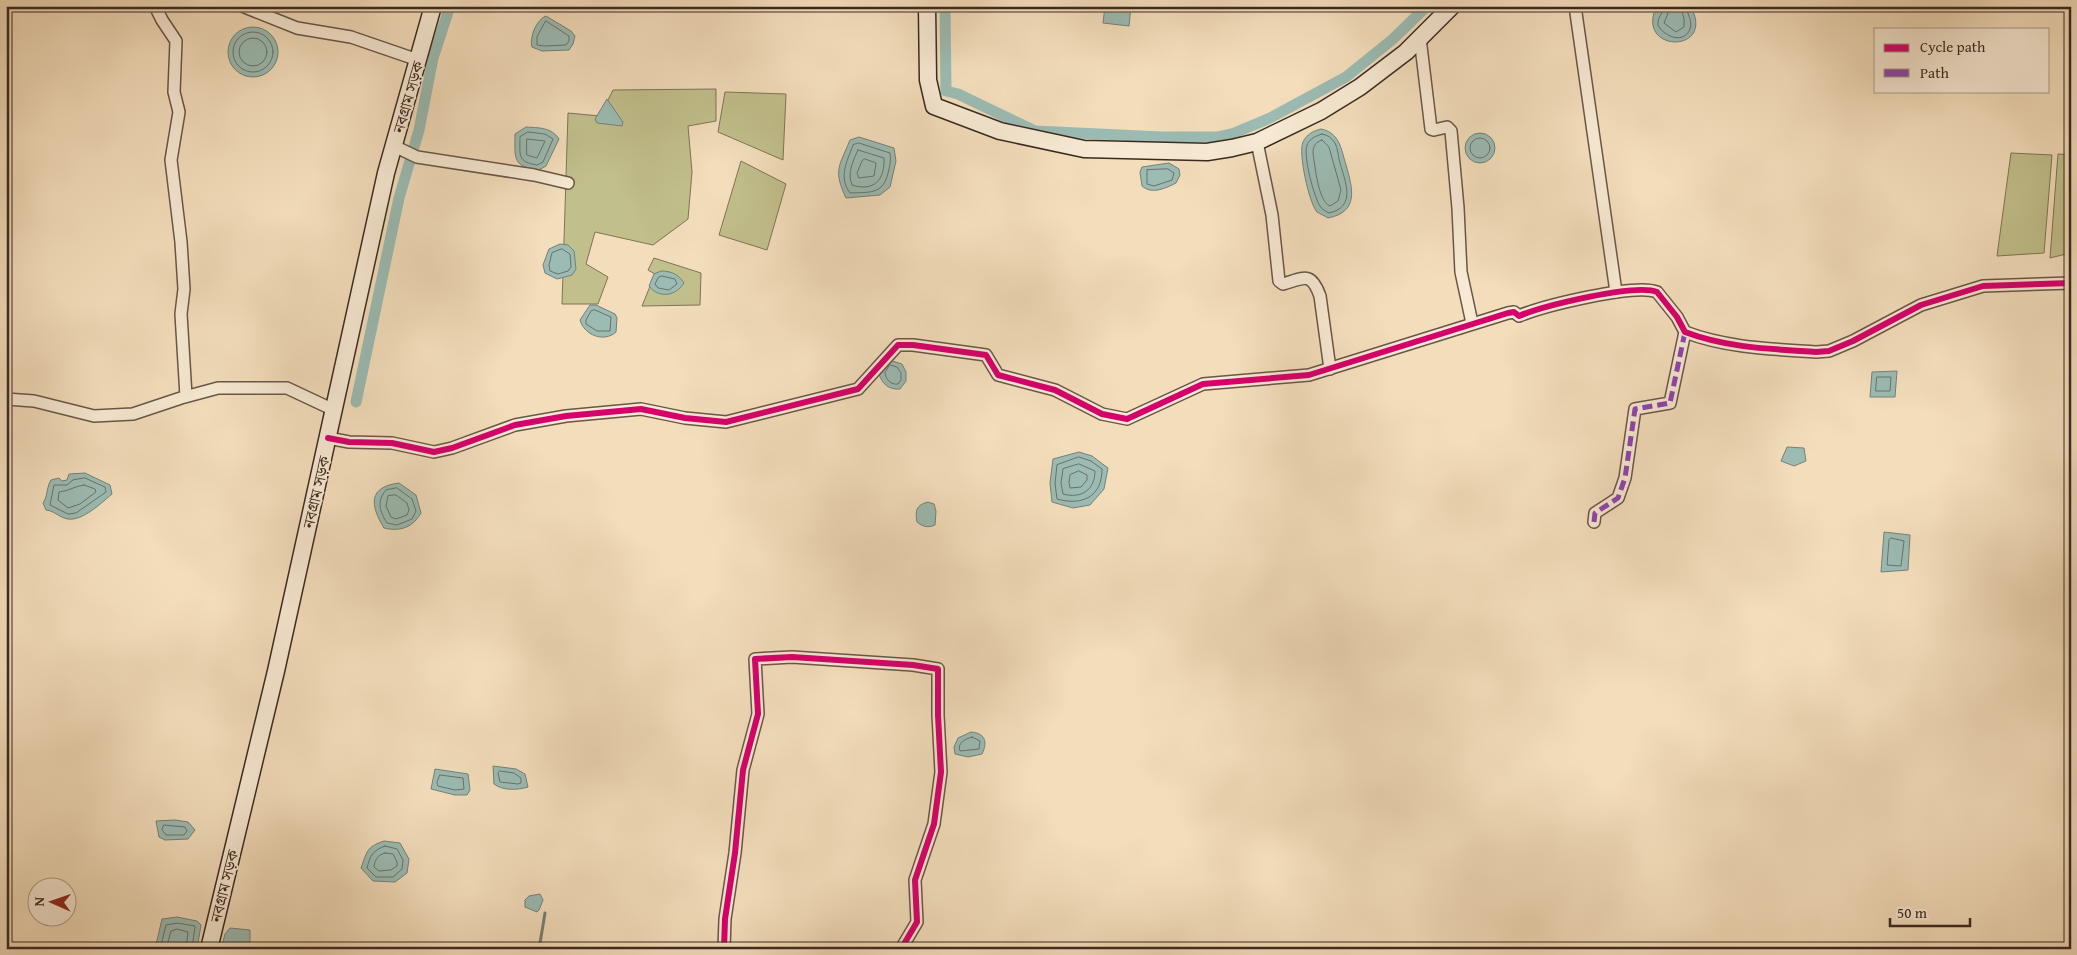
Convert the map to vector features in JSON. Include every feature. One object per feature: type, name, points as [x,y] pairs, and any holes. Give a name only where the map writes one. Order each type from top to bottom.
[{"type":"main road","name":"নবগ্রাম সড়ক","points":[[209,949],[276,671],[334,410],[418,60],[433,6]]},
{"type":"main road","points":[[927,6],[928,80],[934,106],[1000,131],[1084,149],[1207,152],[1257,142],[1321,111],[1360,88],[1406,52],[1452,6]]},
{"type":"street","points":[[155,6],[176,41],[174,92],[179,112],[171,160],[182,252],[184,289],[181,314],[186,396]]},
{"type":"street","points":[[242,6],[298,28],[350,37],[418,60]]},
{"type":"street","points":[[1575,6],[1616,292]]},
{"type":"street","points":[[1420,38],[1431,129],[1447,128],[1451,131],[1458,208],[1461,272],[1472,323]]},
{"type":"street","points":[[1257,142],[1272,215],[1279,282],[1283,284],[1304,277],[1310,278],[1316,285],[1320,296],[1330,369]]},
{"type":"street","points":[[398,148],[417,157],[526,174],[568,183]]},
{"type":"street","points":[[1685,332],[1705,340],[1730,344],[1774,349],[1829,351],[1853,341],[1921,305],[1983,286],[2071,283]]},
{"type":"street","points":[[328,438],[348,442],[392,443],[434,452],[452,448],[515,425],[566,416],[641,409],[685,418],[726,422],[858,389],[898,344],[986,355],[998,374],[1055,390],[1102,414],[1127,419],[1203,384],[1309,375],[1472,323],[1513,312],[1519,316],[1574,300],[1616,292],[1657,292],[1677,317],[1685,332],[1670,403],[1635,409],[1626,478],[1618,498],[1596,513],[1594,522]]},
{"type":"street","points":[[6,399],[34,401],[94,416],[133,414],[186,396],[218,388],[287,388],[334,410]]},
{"type":"street","points":[[724,949],[725,919],[743,770],[758,714],[755,658],[792,657],[912,665],[938,669],[938,715],[942,772],[934,824],[915,880],[917,922],[901,949]]},
{"type":"shaded area","points":[[716,89],[716,121],[688,126],[692,172],[688,219],[653,245],[595,232],[586,264],[608,277],[598,304],[562,304],[568,113],[600,116],[613,90]]},
{"type":"shaded area","points":[[725,92],[786,94],[783,160],[718,132]]},
{"type":"shaded area","points":[[2011,153],[2052,155],[2044,253],[1997,256]]},
{"type":"shaded area","points":[[2058,154],[2071,155],[2071,245],[2070,253],[2050,258]]},
{"type":"shaded area","points":[[741,161],[786,184],[767,250],[719,235]]},
{"type":"shaded area","points":[[654,258],[701,273],[700,305],[642,306],[655,274],[648,270]]},
{"type":"water","points":[[861,6],[905,6],[883,11]]},
{"type":"water","points":[[1105,6],[1131,6],[1129,26],[1103,23]]},
{"type":"water","points":[[1664,6],[1691,7],[1696,22],[1694,33],[1687,39],[1677,42],[1667,41],[1658,35],[1653,26],[1654,13]]},
{"type":"water","points":[[546,16],[571,31],[575,36],[569,50],[542,51],[532,47],[534,29]]},
{"type":"water","points":[[248,27],[258,27],[271,34],[278,47],[278,57],[271,70],[258,77],[248,77],[239,73],[232,66],[228,57],[228,47],[232,38],[239,31]]},
{"type":"water","points":[[607,99],[623,122],[622,126],[597,123],[595,119]]},
{"type":"water","points":[[526,127],[548,130],[559,139],[546,166],[537,171],[523,166],[515,155],[515,134]]},
{"type":"water","points":[[1321,129],[1332,134],[1339,142],[1352,191],[1349,205],[1345,211],[1328,218],[1317,212],[1314,207],[1305,178],[1302,156],[1303,142],[1306,137],[1310,133]]},
{"type":"water","points":[[1480,133],[1486,134],[1494,142],[1494,154],[1486,162],[1480,163],[1474,162],[1466,154],[1465,148],[1466,142],[1474,134]]},
{"type":"water","points":[[859,137],[894,148],[896,161],[890,187],[880,195],[846,198],[840,181],[840,163],[850,140]]},
{"type":"water","points":[[1169,163],[1179,169],[1180,175],[1176,183],[1163,189],[1155,190],[1146,189],[1142,186],[1140,172],[1142,167]]},
{"type":"water","points":[[560,244],[568,245],[574,251],[576,269],[572,275],[557,279],[545,273],[543,265],[549,249]]},
{"type":"water","points":[[661,271],[674,274],[684,283],[677,291],[672,293],[658,293],[649,286],[654,274]]},
{"type":"water","points":[[590,305],[596,305],[615,314],[617,318],[616,332],[606,337],[600,337],[586,330],[580,320]]},
{"type":"water","points":[[889,360],[902,364],[906,372],[906,381],[900,389],[889,387],[880,378],[879,374]]},
{"type":"water","points":[[1897,371],[1895,397],[1870,397],[1872,372]]},
{"type":"water","points":[[1787,447],[1804,448],[1806,461],[1794,466],[1781,461]]},
{"type":"water","points":[[1079,452],[1092,456],[1108,468],[1104,489],[1090,505],[1073,508],[1052,502],[1050,483],[1053,459]]},
{"type":"water","points":[[85,473],[110,485],[112,494],[92,511],[74,519],[68,519],[46,510],[43,503],[51,480],[59,478],[62,481],[67,480],[69,474]]},
{"type":"water","points":[[399,483],[416,495],[421,513],[414,522],[406,527],[401,529],[384,528],[376,512],[375,498],[382,488]]},
{"type":"water","points":[[928,502],[934,504],[936,511],[935,525],[928,527],[917,522],[916,515],[917,509]]},
{"type":"water","points":[[1884,532],[1910,535],[1908,570],[1881,572]]},
{"type":"water","points":[[971,732],[979,734],[984,739],[985,746],[982,754],[968,757],[955,754],[954,747],[958,738]]},
{"type":"water","points":[[493,766],[516,769],[525,774],[528,787],[511,789],[502,788],[494,784]]},
{"type":"water","points":[[435,769],[468,774],[470,790],[467,795],[455,795],[431,789]]},
{"type":"water","points":[[175,820],[188,822],[195,830],[188,839],[165,840],[159,837],[156,821]]},
{"type":"water","points":[[384,841],[400,843],[409,859],[407,873],[395,882],[373,881],[361,868],[370,848]]},
{"type":"water","points":[[540,894],[543,900],[537,912],[525,907],[525,900],[529,896]]},
{"type":"water","points":[[177,917],[197,921],[201,925],[197,949],[155,949],[162,919]]},
{"type":"water","points":[[230,928],[250,930],[250,949],[221,949],[225,934]]},
{"type":"waterway","points":[[356,402],[399,198],[419,130],[433,58],[450,6]]},
{"type":"waterway","points":[[945,6],[946,91],[958,94],[1035,131],[1162,137],[1218,137],[1232,134],[1270,118],[1346,77],[1393,39],[1427,6]]},
{"type":"waterway","points":[[539,949],[545,913]]},
{"type":"marked path","points":[[1594,522],[1595,513],[1618,498],[1625,478],[1635,409],[1670,403],[1685,332]]},
{"type":"cycle path","points":[[328,438],[349,442],[392,443],[434,452],[452,448],[515,425],[566,416],[641,409],[685,418],[726,422],[858,389],[898,345],[913,345],[986,355],[998,375],[1055,390],[1102,414],[1127,419],[1203,384],[1309,375],[1508,313],[1514,312],[1519,316],[1567,302],[1610,293],[1646,290],[1657,292],[1677,317],[1685,332],[1701,337],[1733,345],[1816,352],[1829,351],[1853,341],[1921,305],[1983,286],[2071,283]]},
{"type":"cycle path","points":[[724,949],[725,919],[735,853],[743,770],[758,714],[755,659],[792,657],[913,665],[938,669],[941,772],[934,824],[915,880],[917,922],[901,949]]}]
